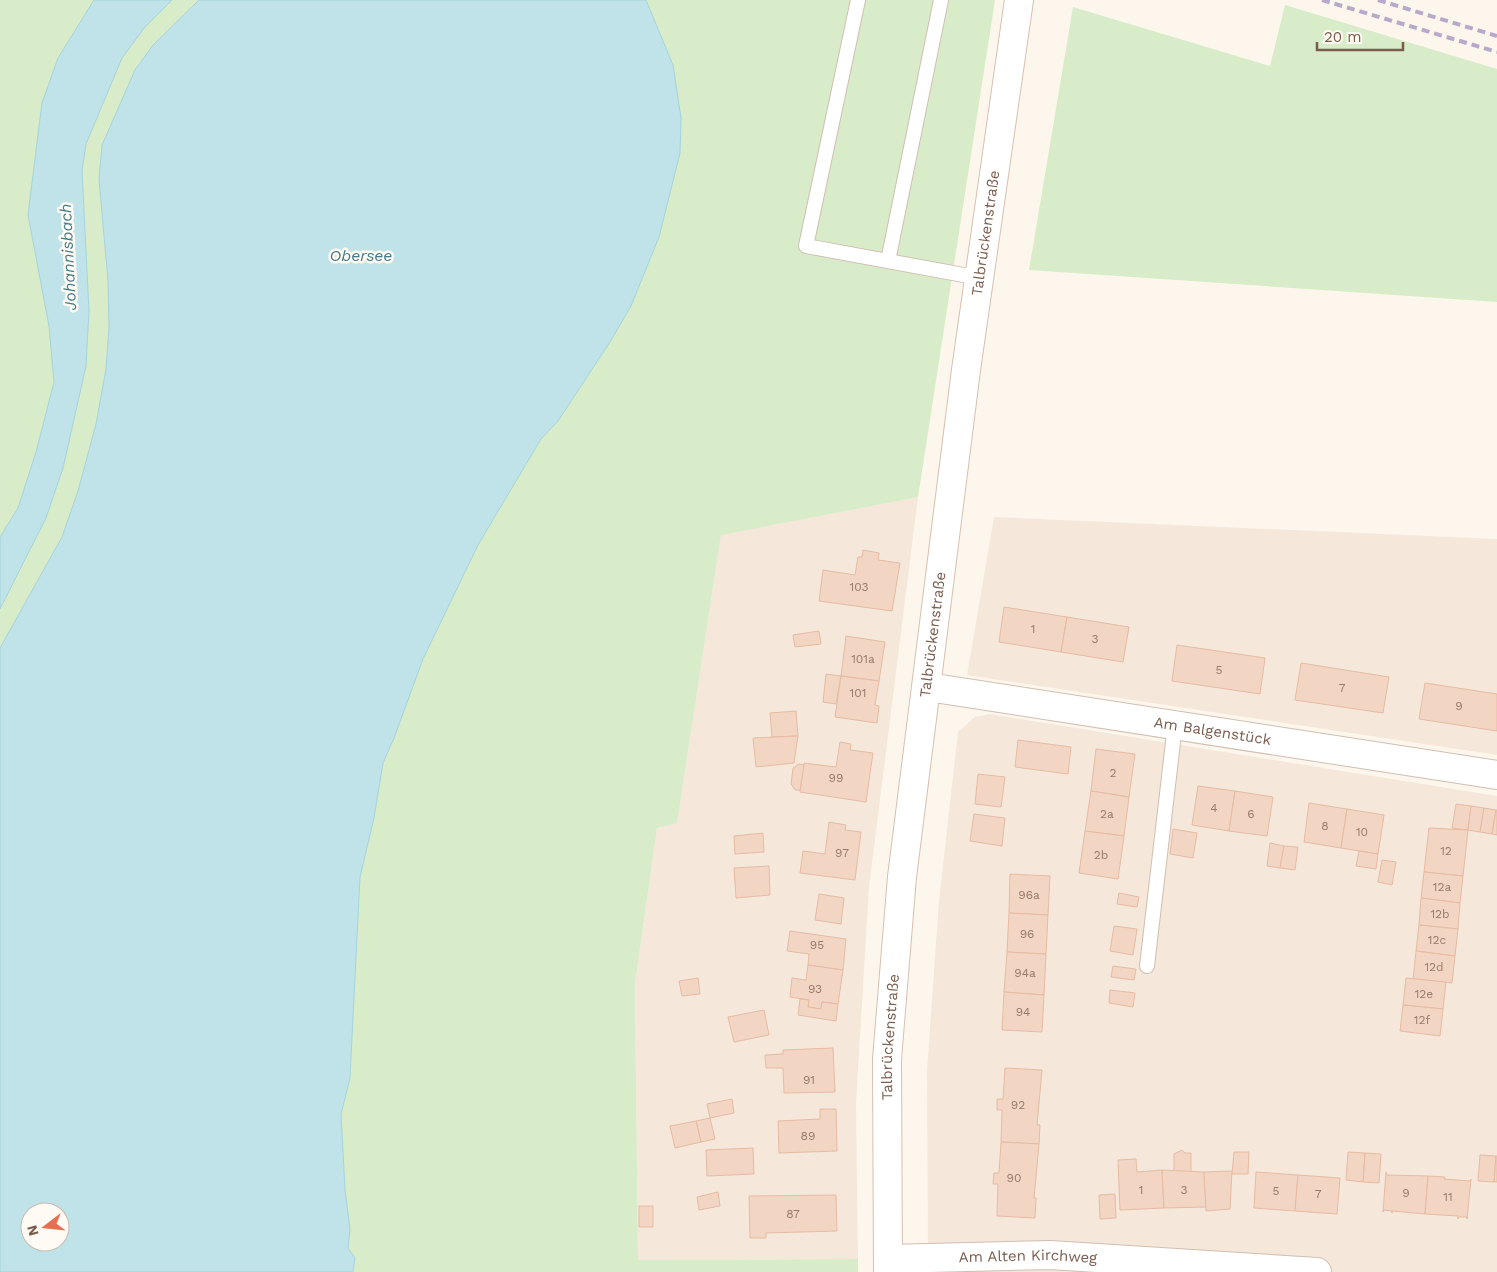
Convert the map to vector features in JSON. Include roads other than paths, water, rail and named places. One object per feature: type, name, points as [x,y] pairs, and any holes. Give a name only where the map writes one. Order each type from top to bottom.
[{"type":"main road","name":"Talbrückenstraße","points":[[888,1266],[887,1059],[902,877],[928,687],[966,370],[1019,0]]},
{"type":"main road","name":"Am Balgenstück","points":[[928,687],[1497,775]]},
{"type":"main road","name":"Am Alten Kirchweg","points":[[888,1266],[1050,1254],[1317,1272]]},
{"type":"lane","points":[[858,0],[806,246],[980,278]]},
{"type":"lane","points":[[888,261],[941,0]]},
{"type":"lane","points":[[1147,966],[1175,725]]},
{"type":"water","name":"Johannisbach","points":[[94,0],[172,0],[145,27],[122,58],[86,144],[82,171],[89,311],[86,366],[63,468],[46,518],[0,609],[0,537],[18,508],[36,452],[54,382],[49,326],[28,215],[42,103],[58,58]]},
{"type":"water","name":"Obersee","points":[[199,0],[646,0],[673,65],[681,118],[680,153],[659,237],[631,306],[610,342],[558,421],[541,439],[478,545],[423,659],[383,763],[374,818],[360,877],[350,1078],[341,1114],[345,1190],[350,1229],[348,1248],[355,1258],[353,1272],[0,1272],[0,648],[62,537],[78,491],[96,424],[106,369],[109,327],[108,281],[99,179],[102,145],[135,70],[153,45]]},
{"type":"railway","points":[[1322,0],[1497,52]]},
{"type":"railway","points":[[1378,0],[1497,36]]}]
